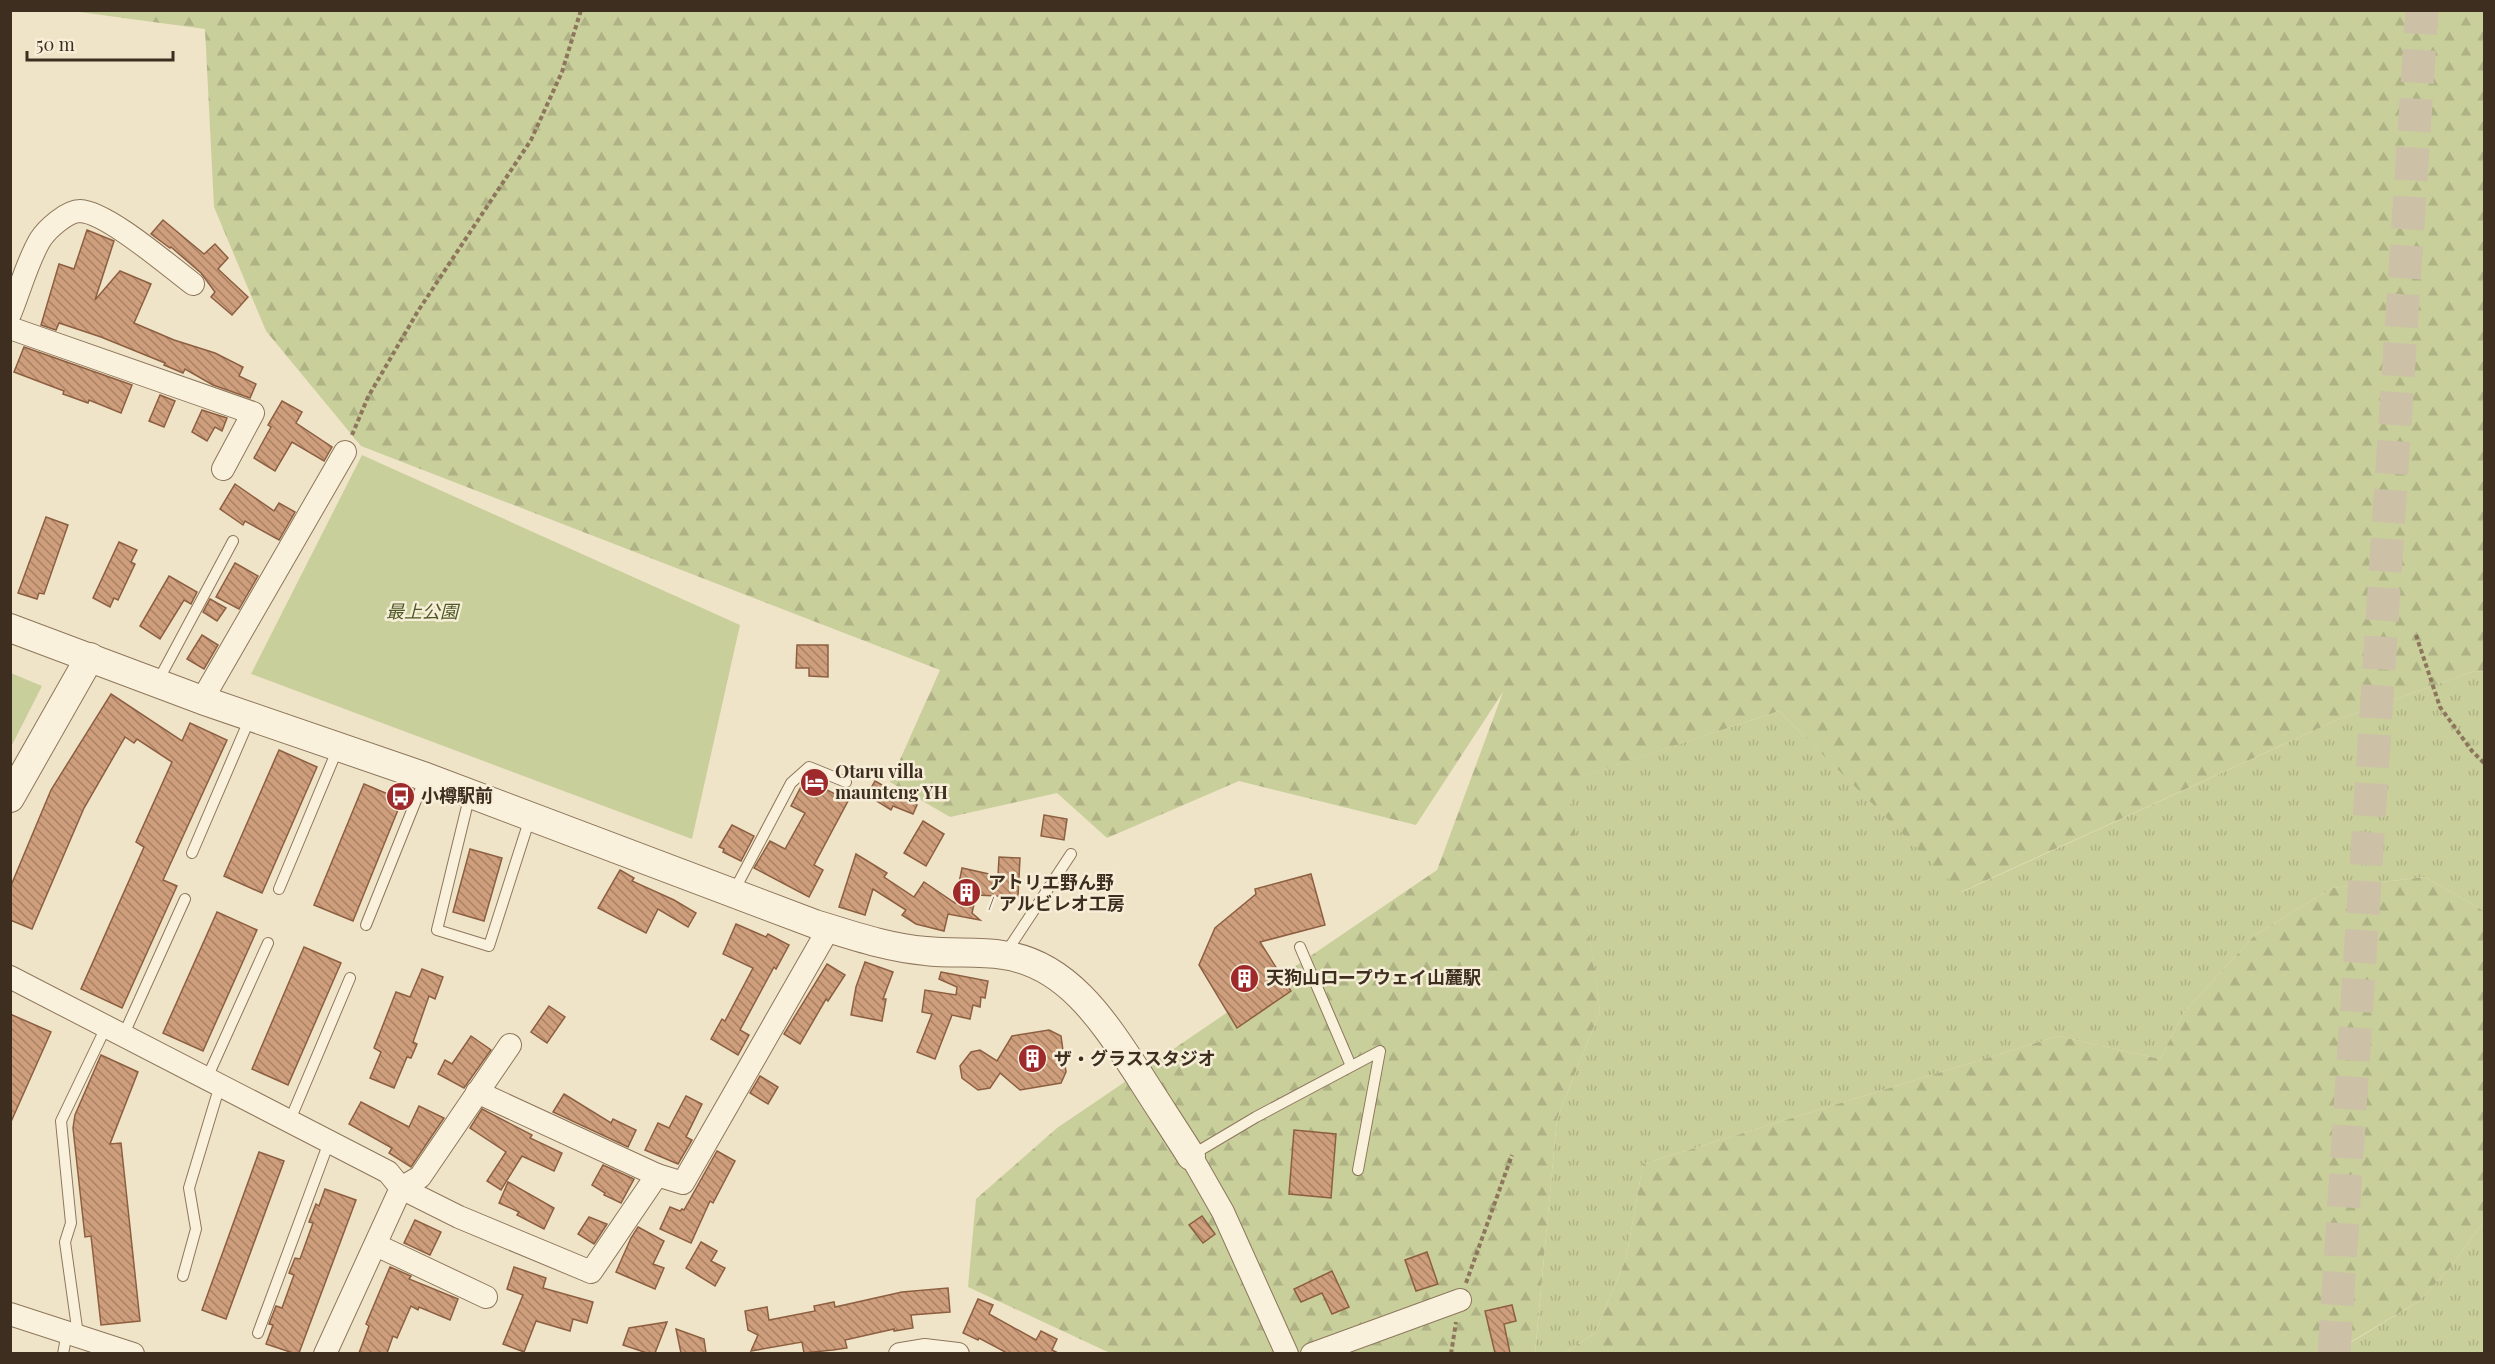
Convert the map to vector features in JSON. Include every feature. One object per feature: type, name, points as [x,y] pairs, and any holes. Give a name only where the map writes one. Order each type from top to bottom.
[{"type":"street","points":[[10,314],[41,239],[59,220],[78,211],[96,215],[124,232],[193,284]]},
{"type":"street","points":[[10,328],[253,413],[223,469]]},
{"type":"street","points":[[202,700],[345,453]]},
{"type":"street","points":[[10,628],[202,700],[426,777],[829,928],[876,943],[924,951],[1004,955],[1030,963],[1055,975],[1082,998],[1106,1026],[1191,1156],[1223,1212],[1287,1353]]},
{"type":"street","points":[[10,798],[90,657]]},
{"type":"street","points":[[477,1092],[657,1175],[682,1182],[829,928]]},
{"type":"street","points":[[10,977],[388,1172],[401,1188],[459,1217],[591,1272],[657,1175]]},
{"type":"street","points":[[325,1353],[401,1188],[420,1177],[510,1045]]},
{"type":"street","points":[[375,1245],[486,1297]]},
{"type":"street","points":[[1312,1353],[1460,1300]]},
{"type":"street","points":[[10,1314],[69,1340],[133,1353]]},
{"type":"street","points":[[900,1353],[958,1353]]},
{"type":"lane","points":[[156,683],[233,541]]},
{"type":"lane","points":[[192,853],[251,716]]},
{"type":"lane","points":[[279,889],[339,746]]},
{"type":"lane","points":[[733,893],[791,783],[808,767],[846,783]]},
{"type":"lane","points":[[366,926],[426,777]]},
{"type":"lane","points":[[470,794],[437,930],[489,946],[531,817]]},
{"type":"lane","points":[[1004,955],[1071,854]]},
{"type":"lane","points":[[69,1340],[65,1242],[70,1223],[61,1121],[115,1031],[185,899]]},
{"type":"lane","points":[[183,1276],[196,1229],[189,1188],[214,1081],[268,943]]},
{"type":"lane","points":[[1300,946],[1351,1066]]},
{"type":"lane","points":[[290,1120],[350,978]]},
{"type":"lane","points":[[1191,1156],[1256,1117],[1380,1051],[1358,1170]]},
{"type":"lane","points":[[258,1332],[329,1142]]},
{"type":"path","points":[[345,453],[368,397],[418,311],[531,140],[562,72],[581,10]]},
{"type":"path","points":[[2416,635],[2440,707],[2472,751],[2484,763]]},
{"type":"path","points":[[1451,1353],[1460,1300],[1512,1155]]},
{"type":"green space","points":[[72,11],[2484,11],[2484,672],[2475,671],[2339,719],[1961,892],[1779,711],[1568,781],[1600,1011],[1557,1119],[1535,1353],[1110,1353],[968,1287],[976,1199],[1057,1128],[1437,870],[1503,692],[1416,825],[1239,781],[1107,838],[1057,793],[950,817],[890,782],[940,670],[361,446],[266,331],[214,207],[205,29]]},
{"type":"green space","name":"最上公園","points":[[362,455],[740,625],[692,839],[251,674]]},
{"type":"green space","points":[[2475,671],[2484,672],[2484,911],[2425,877],[2332,888],[2255,935],[2184,1012],[2160,1059],[2058,1036],[1643,1164],[1626,1259],[1595,1333],[1565,1353],[1535,1354],[1557,1119],[1600,1011],[1567,781],[1779,711],[1962,892],[2339,719]]},
{"type":"green space","points":[[11,673],[42,686],[11,747]]},
{"type":"green space","points":[[2425,877],[2484,911],[2484,1221],[2450,1268],[2419,1301],[2332,1353],[1565,1353],[1595,1333],[1626,1259],[1643,1164],[2058,1036],[2160,1059],[2184,1012],[2255,935],[2332,888]]},
{"type":"green space","points":[[2484,1221],[2484,1353],[2332,1354],[2419,1301],[2450,1268]]},
{"type":"building","points":[[163,220],[204,254],[215,244],[228,258],[218,269],[248,297],[232,315],[211,297],[215,292],[201,273],[171,247],[151,234]]},
{"type":"building","points":[[87,230],[114,241],[95,300],[120,271],[151,284],[134,323],[174,340],[215,353],[243,367],[239,376],[256,384],[250,398],[213,385],[185,369],[183,373],[164,365],[165,363],[101,337],[59,323],[56,330],[41,325],[59,264],[74,269]]},
{"type":"building","points":[[24,347],[132,385],[121,413],[89,400],[88,403],[63,394],[64,391],[14,372]]},
{"type":"building","points":[[160,395],[175,401],[164,427],[149,421]]},
{"type":"building","points":[[282,401],[302,412],[296,423],[332,447],[324,461],[292,442],[275,471],[254,458],[271,427],[268,425]]},
{"type":"building","points":[[202,410],[227,418],[222,431],[215,427],[207,441],[192,432]]},
{"type":"building","points":[[235,484],[274,511],[279,503],[295,512],[279,540],[245,521],[243,525],[220,509]]},
{"type":"building","points":[[46,517],[68,525],[44,594],[39,593],[37,599],[18,593]]},
{"type":"building","points":[[119,542],[137,550],[131,562],[135,564],[118,600],[114,598],[110,607],[93,598]]},
{"type":"building","points":[[235,563],[258,576],[239,609],[216,597]]},
{"type":"building","points":[[169,576],[197,592],[191,604],[184,600],[160,639],[140,626]]},
{"type":"building","points":[[210,599],[226,608],[217,621],[203,612]]},
{"type":"building","points":[[202,635],[218,645],[204,669],[187,659]]},
{"type":"building","points":[[797,645],[828,645],[828,677],[809,676],[809,668],[796,668]]},
{"type":"building","points":[[111,694],[182,741],[190,723],[227,740],[163,880],[177,886],[122,1008],[81,989],[144,847],[136,842],[172,762],[137,739],[134,743],[125,737],[84,808],[32,929],[10,920],[10,888],[51,790]]},
{"type":"building","points":[[279,750],[317,767],[262,893],[224,876]]},
{"type":"building","points":[[804,781],[819,789],[820,786],[848,801],[814,865],[823,870],[809,897],[754,868],[770,841],[785,849],[805,813],[791,806]]},
{"type":"building","points":[[875,781],[917,805],[913,814],[893,806],[891,810],[867,795]]},
{"type":"building","points":[[364,784],[402,800],[353,921],[314,905]]},
{"type":"building","points":[[1044,815],[1067,819],[1064,840],[1041,836]]},
{"type":"building","points":[[923,821],[944,834],[926,866],[904,853]]},
{"type":"building","points":[[732,825],[754,836],[741,861],[723,852],[724,849],[719,847]]},
{"type":"building","points":[[470,849],[502,858],[484,921],[453,912]]},
{"type":"building","points":[[856,854],[887,873],[884,877],[914,897],[924,882],[955,903],[962,868],[998,876],[999,857],[1020,858],[1018,897],[976,895],[972,913],[980,920],[948,914],[944,931],[916,924],[902,915],[906,910],[873,889],[865,915],[839,907]]},
{"type":"building","points":[[620,870],[634,878],[632,881],[696,913],[688,927],[658,909],[646,933],[598,908]]},
{"type":"building","name":"天狗山ロープウェイ山麓駅","points":[[1311,874],[1325,925],[1260,942],[1291,991],[1237,1028],[1199,965],[1215,928],[1256,894],[1255,889]]},
{"type":"building","points":[[217,912],[257,930],[203,1051],[163,1033]]},
{"type":"building","points":[[736,924],[766,937],[768,934],[789,945],[776,969],[774,967],[740,1030],[749,1035],[738,1055],[711,1039],[722,1019],[725,1021],[753,968],[723,954]]},
{"type":"building","points":[[304,947],[341,963],[288,1085],[252,1069]]},
{"type":"building","points":[[865,962],[893,972],[883,999],[886,999],[882,1021],[851,1015],[856,987]]},
{"type":"building","points":[[827,964],[845,975],[828,1001],[826,999],[800,1044],[784,1034]]},
{"type":"building","points":[[422,969],[443,977],[435,999],[429,996],[413,1042],[417,1044],[411,1058],[407,1057],[394,1088],[370,1078],[381,1052],[374,1048],[396,992],[410,997]]},
{"type":"building","points":[[941,972],[988,981],[985,998],[981,997],[980,1007],[973,1005],[970,1019],[952,1015],[935,1059],[917,1052],[932,1014],[922,1012],[925,990],[956,995],[957,987],[939,979]]},
{"type":"building","points":[[549,1006],[565,1017],[547,1043],[531,1032]]},
{"type":"building","points":[[10,1014],[51,1032],[10,1124]]},
{"type":"building","name":"ザ・グラススタジオ","points":[[1049,1030],[1061,1036],[1066,1072],[1061,1083],[1020,1090],[1000,1073],[990,1088],[978,1090],[962,1078],[960,1066],[971,1052],[980,1050],[997,1061],[1012,1036]]},
{"type":"building","points":[[471,1036],[491,1050],[464,1088],[438,1074],[445,1060],[452,1064]]},
{"type":"building","points":[[101,1055],[138,1072],[110,1144],[121,1143],[140,1321],[101,1325],[91,1236],[85,1237],[73,1128],[75,1115]]},
{"type":"building","points":[[760,1076],[778,1087],[768,1104],[750,1093]]},
{"type":"building","points":[[564,1094],[611,1123],[613,1119],[636,1130],[628,1147],[553,1112]]},
{"type":"building","points":[[686,1096],[702,1104],[686,1137],[692,1140],[678,1164],[645,1150],[658,1123],[669,1128]]},
{"type":"building","points":[[361,1102],[409,1127],[419,1106],[444,1118],[411,1167],[389,1153],[392,1148],[349,1124]]},
{"type":"building","points":[[482,1109],[532,1135],[530,1138],[562,1153],[554,1171],[522,1156],[501,1190],[487,1181],[506,1152],[470,1128]]},
{"type":"building","points":[[1294,1130],[1336,1134],[1331,1198],[1289,1194]]},
{"type":"building","points":[[717,1151],[735,1161],[713,1203],[710,1201],[691,1243],[660,1229],[670,1207],[680,1211],[684,1210]]},
{"type":"building","points":[[259,1152],[284,1161],[226,1319],[202,1310]]},
{"type":"building","points":[[603,1165],[634,1179],[621,1203],[604,1195],[605,1193],[592,1185]]},
{"type":"building","points":[[508,1182],[554,1208],[544,1229],[517,1215],[519,1212],[499,1203]]},
{"type":"building","points":[[325,1189],[356,1200],[299,1353],[293,1353],[266,1344],[273,1325],[269,1324],[276,1306],[282,1308],[294,1275],[289,1273],[295,1258],[300,1259],[313,1223],[309,1222],[316,1204],[319,1206]]},
{"type":"building","points":[[1202,1216],[1215,1234],[1203,1243],[1189,1225]]},
{"type":"building","points":[[589,1217],[607,1224],[594,1244],[578,1234]]},
{"type":"building","points":[[415,1220],[441,1232],[430,1255],[404,1243]]},
{"type":"building","points":[[638,1227],[664,1241],[653,1264],[664,1268],[655,1289],[616,1272]]},
{"type":"building","points":[[701,1242],[717,1251],[711,1261],[725,1268],[715,1286],[686,1268]]},
{"type":"building","points":[[1427,1252],[1438,1284],[1416,1291],[1405,1260]]},
{"type":"building","points":[[390,1267],[411,1276],[409,1279],[458,1299],[450,1320],[411,1306],[397,1338],[393,1336],[387,1353],[359,1353],[369,1326],[366,1324]]},
{"type":"building","points":[[514,1267],[546,1278],[543,1288],[593,1302],[587,1323],[573,1319],[570,1331],[536,1321],[524,1352],[503,1344],[523,1295],[507,1289]]},
{"type":"building","points":[[1332,1271],[1349,1307],[1332,1314],[1322,1293],[1301,1302],[1294,1289]]},
{"type":"building","points":[[948,1288],[950,1312],[911,1315],[913,1328],[894,1331],[894,1329],[845,1340],[847,1348],[833,1350],[804,1353],[802,1342],[751,1351],[758,1335],[748,1330],[745,1311],[767,1307],[769,1320],[815,1311],[814,1306],[834,1302],[835,1307],[902,1292]]},
{"type":"building","points":[[978,1299],[993,1305],[989,1314],[1036,1340],[1041,1331],[1057,1339],[1052,1350],[1058,1353],[1007,1353],[979,1338],[978,1340],[963,1333]]},
{"type":"building","points":[[1512,1305],[1516,1321],[1504,1324],[1510,1353],[1495,1353],[1485,1311]]},
{"type":"building","points":[[667,1322],[655,1353],[647,1353],[623,1345],[629,1328]]},
{"type":"building","points":[[676,1329],[704,1339],[706,1353],[681,1353]]},
{"type":"tunnel","points":[[2334,1354],[2422,10]]},
{"type":"place","name":"Otaru villa maunteng YH","points":[[814,782]]},
{"type":"place","name":"小樽駅前","points":[[400,796]]},
{"type":"place","name":"アトリエ野ん野 / アルビレオ工房","points":[[967,893]]},
{"type":"place","name":"天狗山ロープウェイ山麓駅","points":[[1245,978]]},
{"type":"place","name":"ザ・グラススタジオ","points":[[1033,1059]]}]
